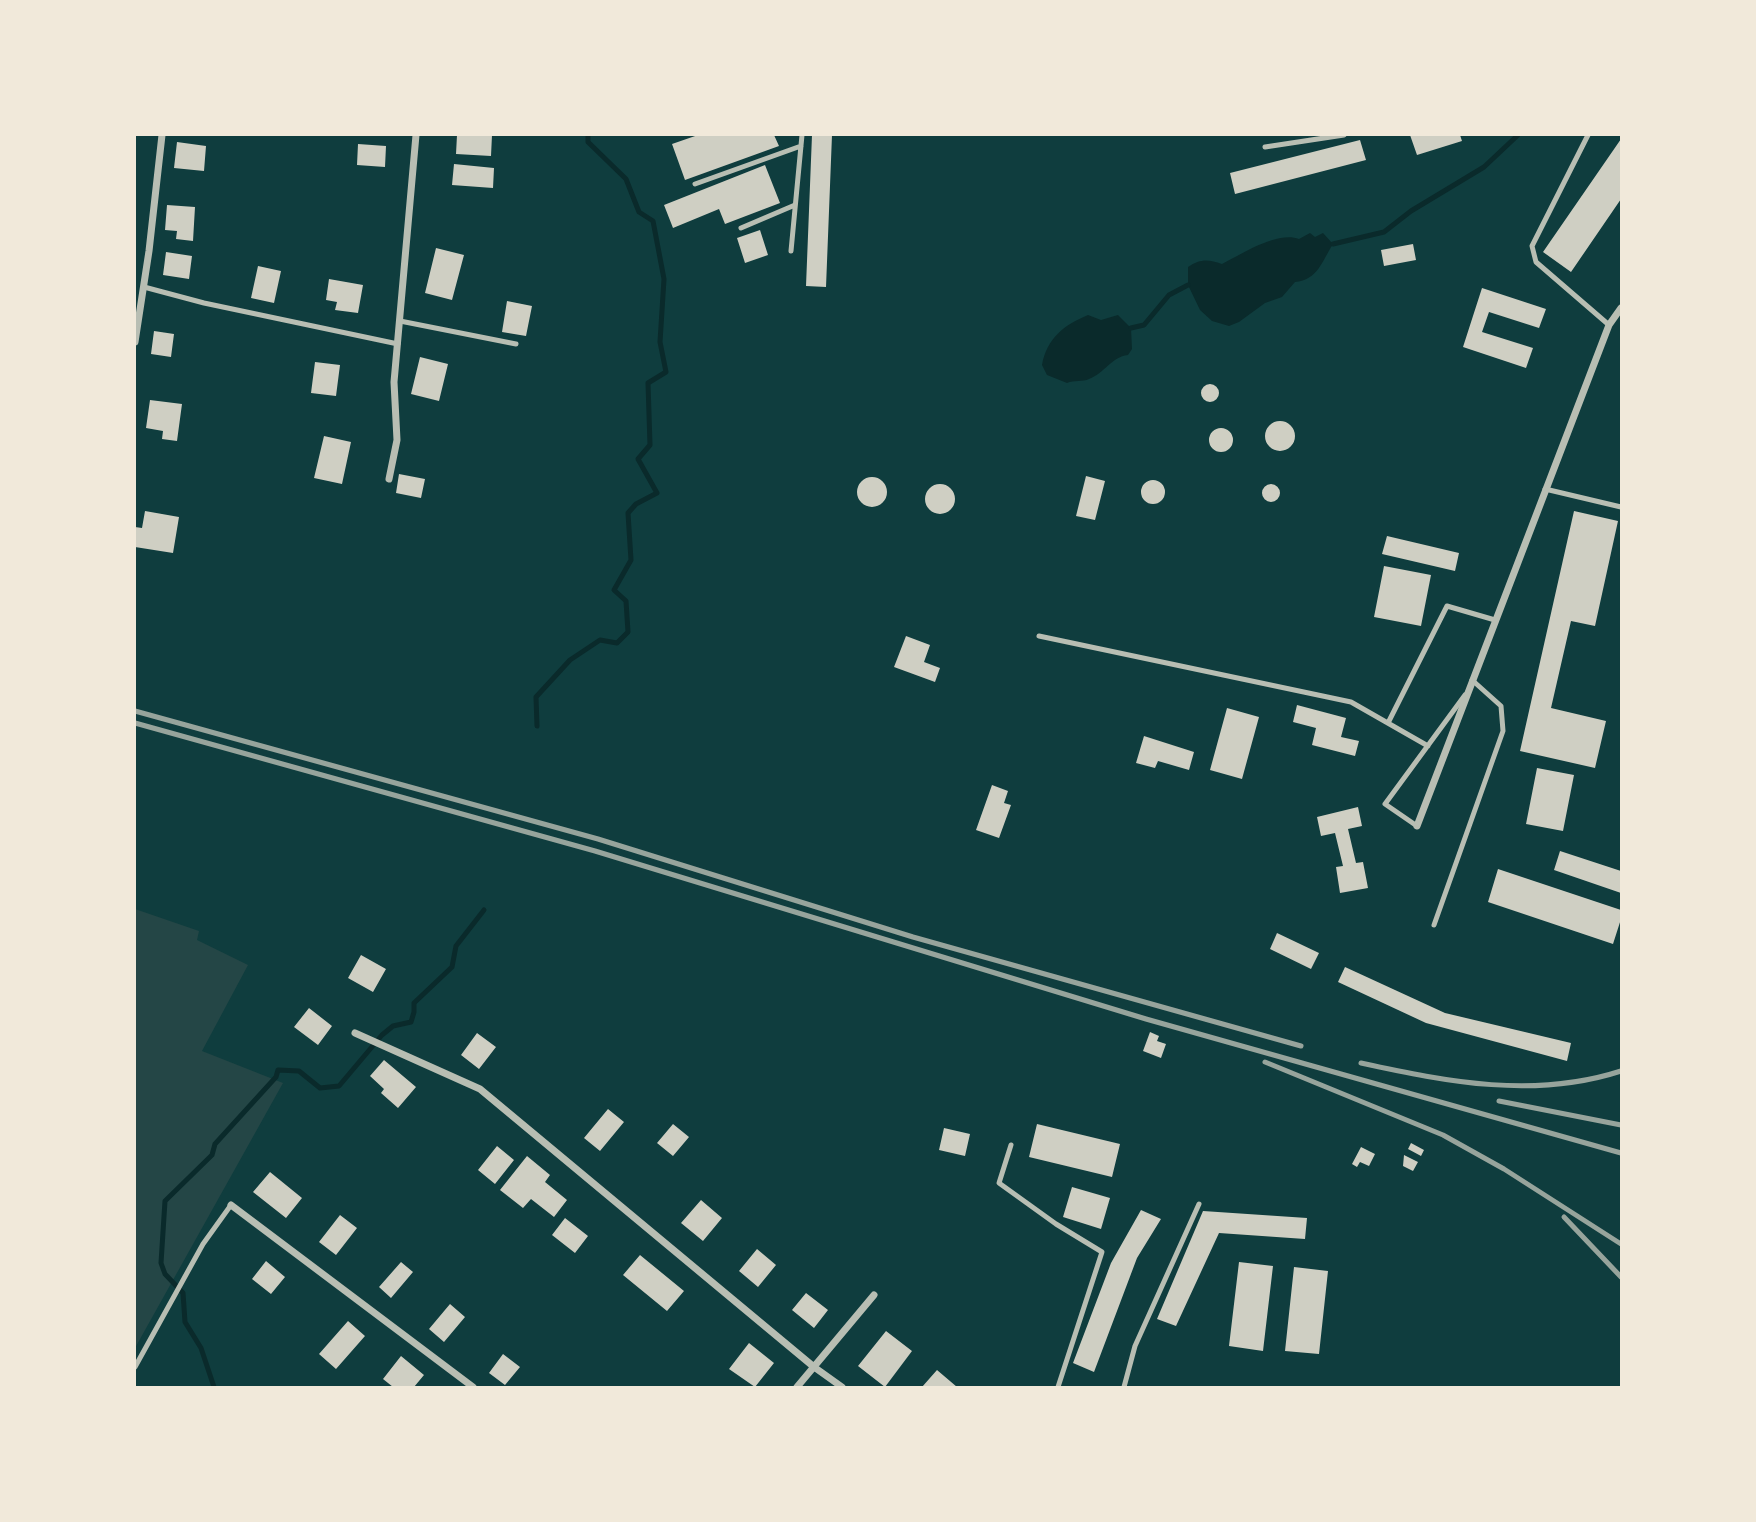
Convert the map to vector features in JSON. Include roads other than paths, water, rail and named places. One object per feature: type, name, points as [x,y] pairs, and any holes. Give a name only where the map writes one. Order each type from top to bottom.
[{"type":"street","points":[[135,342],[162,135]]},
{"type":"street","points":[[389,479],[397,440],[394,382],[416,135]]},
{"type":"street","points":[[1417,826],[1609,325],[1621,308]]},
{"type":"street","points":[[355,1032],[480,1089],[814,1367],[842,1387]]},
{"type":"street","points":[[231,1205],[472,1387]]},
{"type":"street","points":[[797,1387],[874,1295]]},
{"type":"lane","points":[[791,251],[802,135]]},
{"type":"lane","points":[[1265,148],[1344,135]]},
{"type":"lane","points":[[1588,135],[1532,246],[1536,262],[1609,325]]},
{"type":"lane","points":[[695,184],[801,146]]},
{"type":"lane","points":[[741,228],[795,205]]},
{"type":"lane","points":[[144,287],[204,303],[397,344]]},
{"type":"lane","points":[[400,321],[516,344]]},
{"type":"lane","points":[[1545,489],[1621,507]]},
{"type":"lane","points":[[1388,723],[1447,606],[1495,620]]},
{"type":"lane","points":[[1039,636],[1351,702],[1428,746]]},
{"type":"lane","points":[[1434,925],[1503,731],[1501,706],[1472,680]]},
{"type":"lane","points":[[1417,826],[1385,804],[1469,689]]},
{"type":"lane","points":[[1011,1145],[999,1183],[1056,1224],[1102,1252],[1058,1387]]},
{"type":"lane","points":[[1124,1387],[1135,1346],[1199,1204]]},
{"type":"lane","points":[[135,1367],[203,1244],[231,1205]]},
{"type":"waterway","points":[[537,726],[536,697],[570,660],[600,640],[617,643],[628,632],[626,601],[614,590],[631,560],[628,513],[636,504],[657,493],[638,459],[650,445],[648,383],[666,372],[660,342],[664,279],[653,221],[639,212],[626,179],[588,142],[588,135]]},
{"type":"waterway","points":[[1333,244],[1384,232],[1411,211],[1484,167],[1518,135]]},
{"type":"waterway","points":[[1131,328],[1144,325],[1169,295],[1188,285]]},
{"type":"waterway","points":[[214,1387],[201,1348],[185,1322],[183,1293],[165,1274],[161,1263],[165,1201],[212,1155],[215,1144],[276,1077],[278,1070],[299,1071],[320,1088],[339,1086],[382,1035],[393,1026],[411,1022],[414,1003],[452,967],[456,946],[484,910]]},
{"type":"railway","points":[[135,711],[598,839],[913,937],[1301,1046]]},
{"type":"railway","points":[[135,723],[595,851],[1146,1019],[1621,1153]]},
{"type":"railway","points":[[1265,1062],[1443,1135],[1504,1169],[1621,1244]]},
{"type":"railway","points":[[1361,1063],[1491,1085],[1556,1084],[1621,1071]]},
{"type":"railway","points":[[1499,1101],[1621,1125]]},
{"type":"railway","points":[[1564,1217],[1621,1277]]}]
